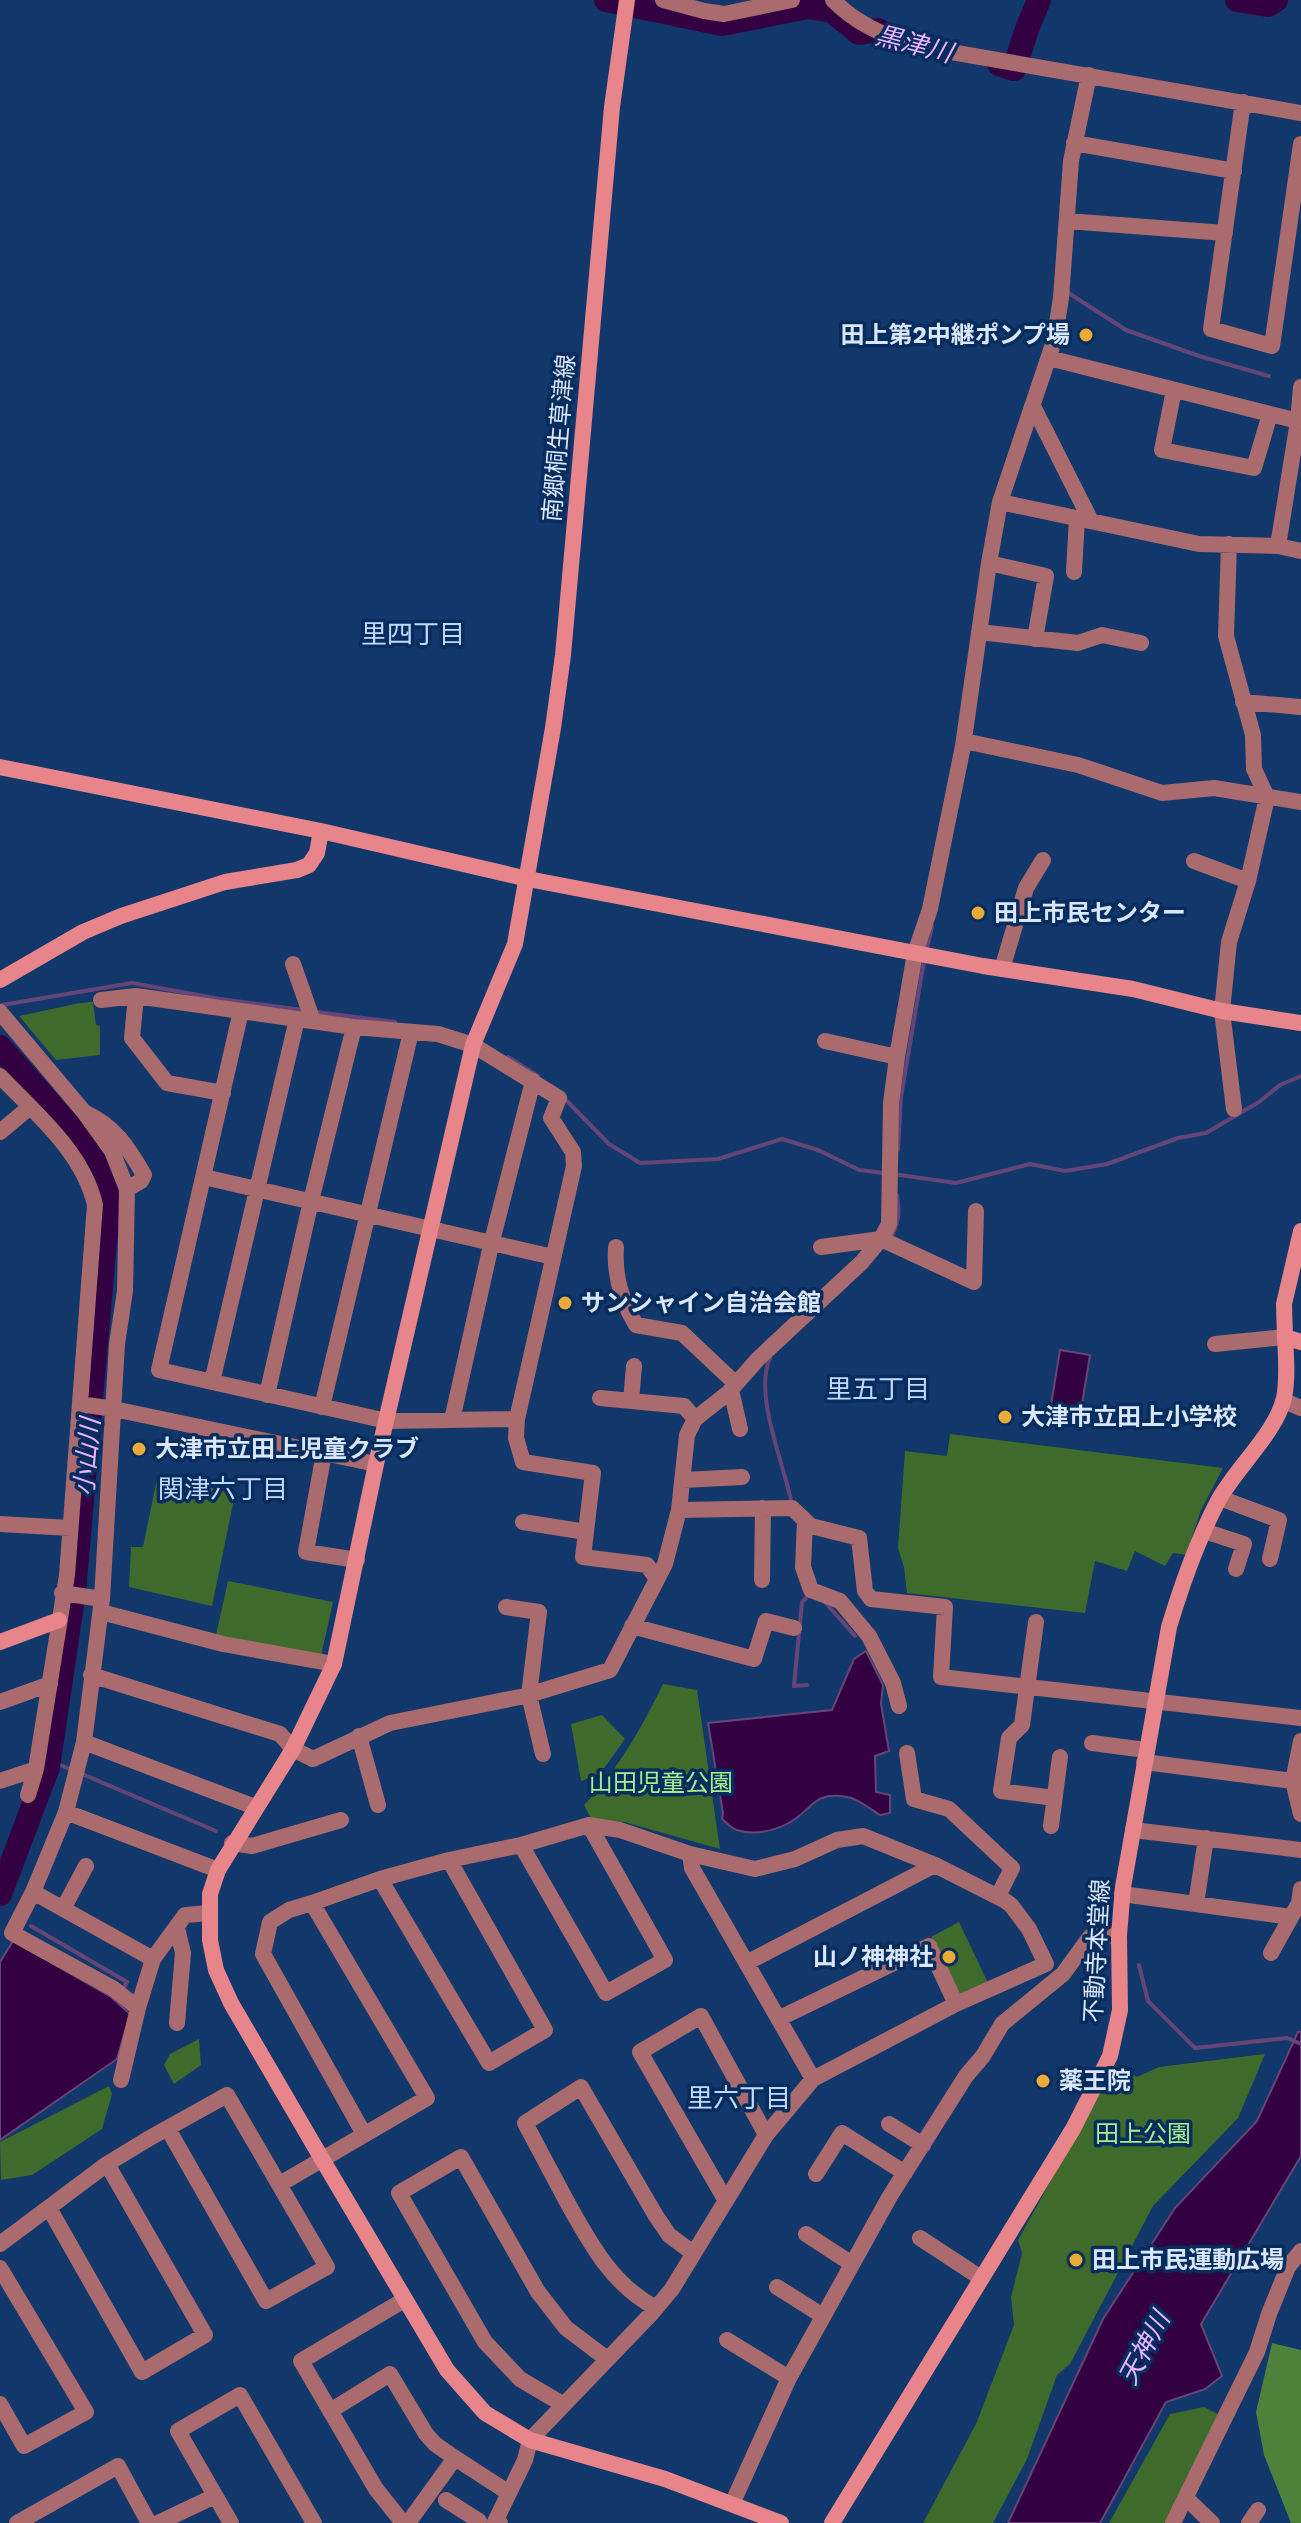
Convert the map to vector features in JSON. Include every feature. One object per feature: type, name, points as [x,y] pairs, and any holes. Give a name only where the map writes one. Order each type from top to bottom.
[{"type":"street","name":"南郷桐生草津線","points":[[627,0],[612,107],[563,655],[515,944],[473,1045],[376,1464],[334,1664],[293,1749],[218,1870],[210,1894],[210,1940],[216,1970],[231,2003],[447,2370],[485,2413],[530,2440],[665,2479],[781,2523]]},
{"type":"street","points":[[663,0],[724,14],[792,0]]},
{"type":"street","points":[[833,0],[865,26],[911,45],[1301,113]]},
{"type":"street","points":[[91,1675],[280,1734],[293,1749],[313,1759],[390,1723],[529,1695],[610,1670],[665,1564],[679,1510],[687,1435],[695,1419],[733,1387],[758,1359],[862,1262],[881,1239],[889,1224],[891,1103],[915,953],[930,909],[964,741],[1000,502],[1054,341],[1061,298],[1071,161],[1089,75]]},
{"type":"street","points":[[1243,102],[1211,329],[1272,346],[1301,144]]},
{"type":"street","points":[[1074,143],[1234,171]]},
{"type":"street","points":[[1067,221],[1225,233]]},
{"type":"street","points":[[1049,358],[1298,421]]},
{"type":"street","points":[[1278,546],[1301,387]]},
{"type":"street","points":[[1174,390],[1162,450],[1254,468],[1270,414]]},
{"type":"street","points":[[1033,406],[1084,520],[1074,572]]},
{"type":"street","points":[[1000,502],[1199,544],[1278,546],[1301,551]]},
{"type":"street","points":[[1229,544],[1226,636],[1253,735],[1254,769],[1267,797],[1248,881],[1229,942],[1222,1011],[1234,1109]]},
{"type":"street","points":[[989,563],[1046,576],[1035,639]]},
{"type":"street","points":[[979,632],[1078,643],[1102,635],[1141,643]]},
{"type":"street","points":[[1243,702],[1301,707]]},
{"type":"street","points":[[964,741],[1078,765],[1162,793],[1214,788],[1301,802]]},
{"type":"street","points":[[0,767],[321,831],[528,879],[1002,969],[1133,989],[1222,1011],[1301,1023]]},
{"type":"street","points":[[0,980],[83,932],[121,916],[225,882],[297,870],[309,865],[317,853],[321,831]]},
{"type":"street","points":[[1002,969],[1026,888],[1043,860]]},
{"type":"street","points":[[1194,861],[1248,881]]},
{"type":"street","points":[[212,1382],[258,1189],[305,1020],[293,964]]},
{"type":"street","points":[[136,996],[132,1038],[167,1083],[223,1093]]},
{"type":"street","points":[[101,1000],[136,996],[354,1027],[438,1034],[473,1045],[559,1098],[551,1118],[573,1152],[574,1166],[517,1419],[516,1438],[523,1462],[593,1473],[583,1557],[647,1565],[657,1579]]},
{"type":"street","points":[[241,1011],[159,1370],[387,1421],[517,1419]]},
{"type":"street","points":[[0,1012],[84,1112],[112,1151],[127,1189],[125,1291],[117,1344],[101,1606],[84,1742],[66,1812],[33,1892],[12,1933],[114,1989],[138,2008]]},
{"type":"street","points":[[267,1395],[354,1027]]},
{"type":"street","points":[[322,1407],[411,1032]]},
{"type":"street","points":[[825,1041],[897,1057]]},
{"type":"street","points":[[0,1076],[75,1157],[90,1183],[95,1205],[67,1575],[36,1769],[28,1795]]},
{"type":"street","points":[[452,1420],[491,1245],[533,1081]]},
{"type":"street","points":[[0,1132],[30,1107]]},
{"type":"street","points":[[204,1177],[553,1257]]},
{"type":"street","points":[[821,1247],[881,1239],[981,1284],[976,1211]]},
{"type":"street","points":[[1215,1344],[1293,1339],[1284,1304],[1301,1231]]},
{"type":"street","points":[[616,1247],[614,1269],[625,1307],[636,1325],[682,1333],[733,1387],[740,1429]]},
{"type":"street","name":"不動寺本堂線","points":[[832,2523],[1073,2129],[1103,2073],[1115,2040],[1120,2010],[1122,1894],[1169,1627],[1179,1593],[1220,1498],[1276,1418],[1284,1401],[1293,1339]]},
{"type":"street","points":[[631,1401],[634,1366]]},
{"type":"street","points":[[600,1398],[684,1406],[695,1419]]},
{"type":"street","points":[[1284,1401],[1301,1408]]},
{"type":"street","points":[[80,1404],[376,1464]]},
{"type":"street","points":[[324,1453],[306,1552],[357,1560]]},
{"type":"street","points":[[683,1480],[742,1477]]},
{"type":"street","points":[[1220,1498],[1279,1520],[1270,1559]]},
{"type":"street","points":[[762,1580],[763,1508]]},
{"type":"street","points":[[679,1510],[792,1508],[811,1526],[859,1538],[865,1591],[871,1599],[945,1607],[941,1677],[1301,1718]]},
{"type":"street","points":[[805,1521],[803,1567],[811,1590],[840,1601],[869,1636],[893,1683],[899,1706]]},
{"type":"street","points":[[523,1522],[586,1532]]},
{"type":"street","points":[[0,1524],[70,1528]]},
{"type":"street","points":[[1204,1531],[1244,1544],[1236,1569]]},
{"type":"street","points":[[62,1593],[223,1644],[334,1664]]},
{"type":"street","points":[[506,1607],[539,1612],[529,1695],[543,1754]]},
{"type":"street","points":[[0,1642],[59,1620]]},
{"type":"street","points":[[632,1626],[754,1659],[766,1621],[794,1628]]},
{"type":"street","points":[[1036,1622],[1022,1725],[1009,1738],[1001,1791],[1054,1798]]},
{"type":"street","points":[[0,1702],[50,1684]]},
{"type":"street","points":[[359,1736],[378,1805]]},
{"type":"street","points":[[1301,1741],[1293,1781],[1301,1814]]},
{"type":"street","points":[[84,1742],[255,1807]]},
{"type":"street","points":[[1092,1743],[1145,1756],[1293,1781]]},
{"type":"street","points":[[907,1753],[914,1799],[949,1809],[1012,1868],[998,1896]]},
{"type":"street","points":[[1051,1826],[1060,1757]]},
{"type":"street","points":[[0,1781],[36,1769]]},
{"type":"street","points":[[66,1812],[218,1870]]},
{"type":"street","points":[[232,1843],[252,1846],[341,1820]]},
{"type":"street","points":[[521,1845],[606,1993],[665,1960],[589,1825]]},
{"type":"street","points":[[364,2134],[263,1954],[270,1922],[289,1910],[380,1879],[589,1825],[620,1830],[690,1854],[755,1869],[795,1859],[837,1840],[863,1836],[935,1865],[1011,1905],[1029,1929],[1046,1964],[956,2004],[813,2079],[766,2135],[672,2289],[530,2440],[525,2460],[509,2493],[488,2522],[446,2500]]},
{"type":"street","points":[[1133,1830],[1301,1850]]},
{"type":"street","points":[[1196,1904],[1206,1838]]},
{"type":"street","points":[[690,1854],[692,1868],[813,2079]]},
{"type":"street","points":[[380,1879],[489,2063],[545,2030],[449,1860]]},
{"type":"street","points":[[748,1962],[935,1865]]},
{"type":"street","points":[[63,1909],[86,1866]]},
{"type":"street","points":[[1271,1953],[1299,1903],[1301,1889]]},
{"type":"street","points":[[33,1892],[153,1959]]},
{"type":"street","points":[[1122,1894],[1291,1917]]},
{"type":"street","points":[[280,2184],[427,2098],[312,1903]]},
{"type":"street","points":[[121,2080],[153,1959],[185,1915],[210,1913]]},
{"type":"street","points":[[177,1928],[183,1953],[177,2023]]},
{"type":"street","points":[[732,2504],[789,2378],[905,2173],[966,2076],[983,2056],[1002,2024],[1063,1974],[1090,1937],[1119,1935]]},
{"type":"street","points":[[780,2018],[929,1946],[956,2004]]},
{"type":"street","points":[[726,2201],[640,2052],[701,2016],[766,2135]]},
{"type":"street","points":[[656,2308],[641,2300],[606,2267],[589,2242],[525,2123],[581,2087],[656,2216],[669,2235],[693,2253]]},
{"type":"street","points":[[0,2244],[107,2164],[227,2095],[327,2267],[266,2301],[168,2129]]},
{"type":"street","points":[[889,2124],[923,2145]]},
{"type":"street","points":[[816,2174],[842,2133],[905,2173]]},
{"type":"street","points":[[564,2405],[520,2379],[485,2342],[399,2193],[461,2157],[538,2292],[566,2328],[607,2359]]},
{"type":"street","points":[[49,2208],[142,2372],[205,2335],[107,2164]]},
{"type":"street","points":[[806,2234],[852,2264]]},
{"type":"street","points":[[920,2238],[981,2278]]},
{"type":"street","points":[[1173,2523],[1257,2352],[1288,2267],[1301,2251]]},
{"type":"street","points":[[0,2268],[86,2412],[24,2446],[0,2404]]},
{"type":"street","points":[[777,2287],[823,2316]]},
{"type":"street","points":[[404,2300],[301,2361],[376,2489],[406,2523],[455,2458]]},
{"type":"street","points":[[727,2340],[789,2378]]},
{"type":"street","points":[[330,2411],[390,2374],[435,2444],[509,2493]]},
{"type":"street","points":[[231,2523],[178,2431],[240,2395],[314,2523]]},
{"type":"street","points":[[17,2523],[118,2466],[149,2523]]},
{"type":"street","points":[[158,2523],[215,2496]]},
{"type":"street","points":[[1186,2498],[1212,2523]]},
{"type":"green space","points":[[93,1002],[96,1025],[100,1026],[100,1055],[56,1060],[19,1016],[80,1003]]},
{"type":"green space","points":[[950,1434],[1223,1468],[1201,1510],[1186,1555],[1173,1553],[1165,1566],[1135,1551],[1127,1571],[1095,1561],[1085,1613],[907,1593],[898,1548],[905,1451],[947,1456]]},
{"type":"green space","points":[[158,1474],[235,1494],[212,1606],[129,1587],[131,1547],[143,1547]]},
{"type":"green space","points":[[228,1581],[333,1602],[321,1656],[216,1635]]},
{"type":"green space","name":"山田児童公園","points":[[663,1684],[697,1690],[720,1849],[624,1822],[592,1820],[584,1805],[628,1748]]},
{"type":"green space","points":[[602,1715],[625,1739],[600,1774],[581,1781],[571,1724]]},
{"type":"green space","points":[[959,1922],[988,1983],[960,1997],[931,1937]]},
{"type":"green space","points":[[199,2039],[201,2065],[174,2084],[164,2065],[170,2054]]},
{"type":"green space","name":"田上公園","points":[[1265,2054],[1238,2118],[1153,2206],[1070,2364],[1057,2375],[1027,2459],[993,2523],[923,2523],[976,2424],[1014,2325],[1011,2297],[1022,2253],[1018,2240],[1115,2065],[1137,2077],[1159,2067]]},
{"type":"green space","points":[[109,2086],[112,2094],[102,2129],[32,2175],[1,2180],[0,2142]]},
{"type":"green space","points":[[1272,2343],[1301,2350],[1301,2523],[1291,2523],[1264,2455],[1256,2412]]},
{"type":"green space","points":[[1204,2407],[1220,2415],[1168,2523],[1109,2523],[1170,2414]]},
{"type":"water","points":[[1060,1350],[1090,1355],[1081,1410],[1051,1405]]},
{"type":"water","points":[[866,1651],[883,1685],[881,1704],[889,1751],[875,1756],[876,1792],[890,1795],[890,1813],[880,1815],[851,1798],[828,1796],[780,1827],[751,1832],[731,1827],[722,1819],[708,1723],[832,1710],[854,1659]]},
{"type":"water","points":[[13,1941],[111,1997],[130,2014],[117,2059],[0,2140],[0,1962]]},
{"type":"water","name":"天神川","points":[[1298,2032],[1301,2032],[1301,2156],[1201,2324],[1222,2376],[1205,2389],[1166,2402],[1100,2523],[1008,2523],[1103,2319],[1175,2208],[1257,2121]]},
{"type":"waterway","name":"黒津川","points":[[606,0],[722,24],[808,7],[832,11],[859,33],[878,30],[890,37]]},
{"type":"waterway","name":"黒津川","points":[[999,64],[1014,69],[1039,0]]},
{"type":"waterway","name":"黒津川","points":[[1237,0],[1268,5],[1276,0]]},
{"type":"waterway","points":[[1067,292],[1126,330],[1269,376]]},
{"type":"waterway","points":[[926,953],[932,926]]},
{"type":"waterway","points":[[898,1150],[901,1097],[924,961]]},
{"type":"waterway","points":[[2,1005],[132,983],[303,1010]]},
{"type":"waterway","points":[[316,1012],[395,1022]]},
{"type":"waterway","name":"小山川","points":[[0,1047],[87,1146],[104,1178],[110,1215],[105,1240],[74,1591],[48,1767],[0,1894]]},
{"type":"waterway","points":[[508,1057],[538,1076]]},
{"type":"waterway","points":[[893,1174],[956,1183],[1030,1164],[1065,1171],[1107,1164],[1178,1138],[1206,1133],[1259,1102],[1280,1085],[1301,1076]]},
{"type":"waterway","points":[[563,1097],[609,1144],[640,1163],[718,1159],[782,1139],[818,1150],[859,1170],[884,1173]]},
{"type":"waterway","points":[[890,1239],[898,1218],[897,1195]]},
{"type":"waterway","points":[[770,1358],[765,1391],[772,1431],[792,1505]]},
{"type":"waterway","points":[[807,1597],[802,1602],[794,1686],[807,1685]]},
{"type":"waterway","points":[[825,1602],[855,1636]]},
{"type":"waterway","points":[[49,1760],[74,1771]]},
{"type":"waterway","points":[[82,1774],[216,1831]]},
{"type":"waterway","points":[[31,1926],[127,1982],[123,1989]]},
{"type":"waterway","points":[[1139,1965],[1148,2001],[1195,2048],[1287,2038],[1301,2044]]},
{"type":"place","name":"田上第2中継ポンプ場","points":[[1086,335]]},
{"type":"place","name":"田上市民センター","points":[[978,913]]},
{"type":"place","name":"サンシャイン自治会館","points":[[565,1303]]},
{"type":"place","name":"大津市立田上小学校","points":[[1005,1417]]},
{"type":"place","name":"大津市立田上児童クラブ","points":[[139,1449]]},
{"type":"place","name":"山ノ神神社","points":[[949,1957]]},
{"type":"place","name":"薬王院","points":[[1043,2081]]},
{"type":"place","name":"田上市民運動広場","points":[[1076,2260]]},
{"type":"district","name":"里四丁目","points":[[413,634]]},
{"type":"district","name":"里五丁目","points":[[878,1389]]},
{"type":"district","name":"関津六丁目","points":[[223,1489]]},
{"type":"district","name":"里六丁目","points":[[739,2098]]}]
